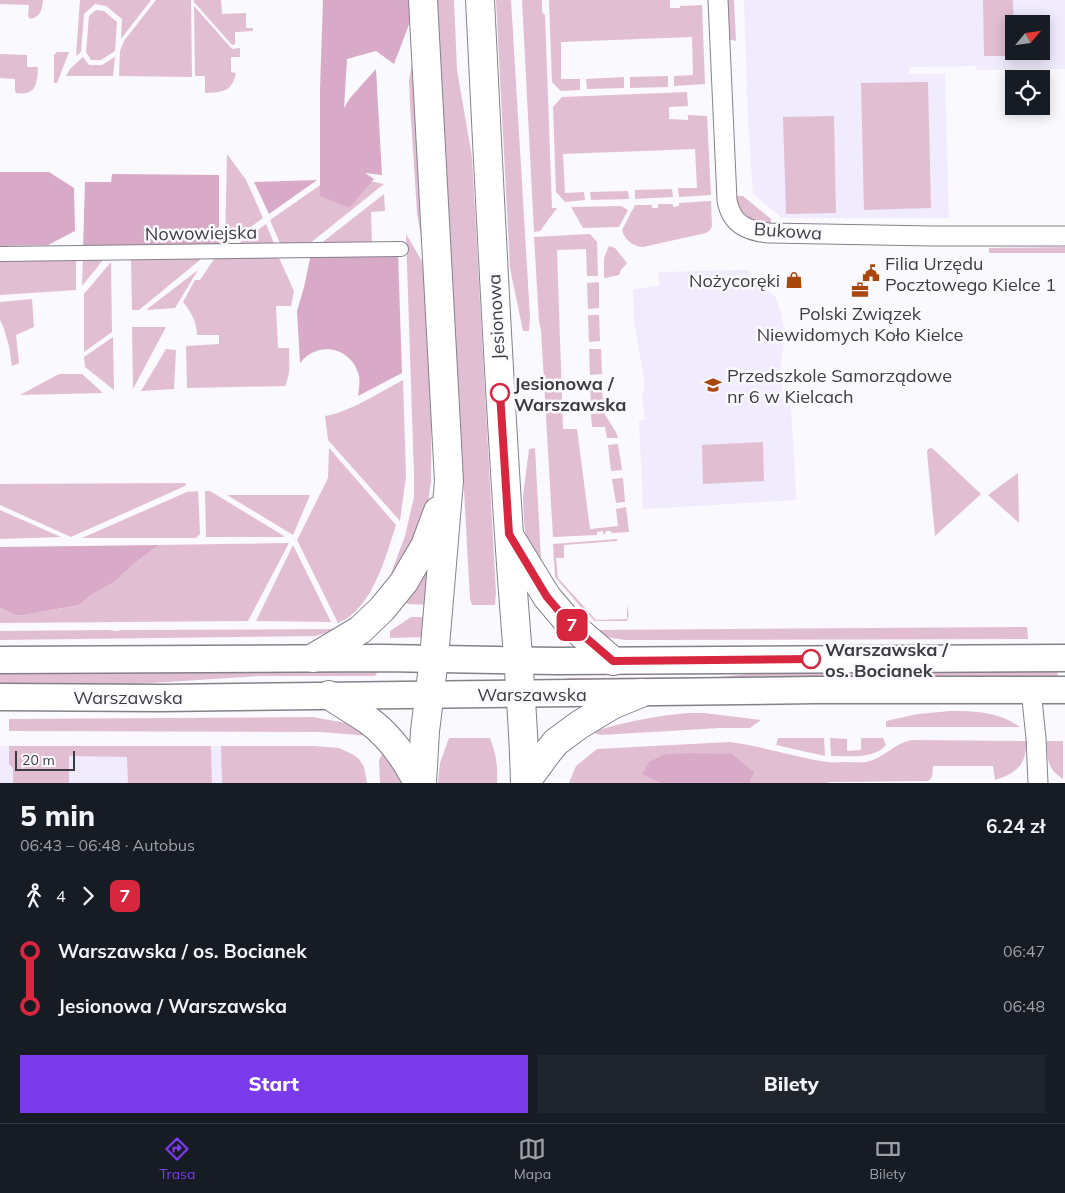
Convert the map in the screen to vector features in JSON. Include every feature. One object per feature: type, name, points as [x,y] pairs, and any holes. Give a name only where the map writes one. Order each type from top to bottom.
[{"type":"main road","points":[[422,783],[428,695],[434,658],[450,481],[423,0]]},
{"type":"main road","name":"Jesionowa","points":[[480,0],[509,534],[521,693],[525,782]]},
{"type":"main road","points":[[313,658],[360,630],[382,609],[404,582],[424,546],[450,481]]},
{"type":"main road","points":[[509,534],[547,597],[570,624],[613,661]]},
{"type":"main road","name":"Warszawska","points":[[0,660],[434,658],[613,661],[1065,658]]},
{"type":"main road","name":"Warszawska","points":[[0,697],[161,698],[816,690],[1065,690]]},
{"type":"main road","points":[[525,782],[556,742],[566,734],[612,705],[641,693]]},
{"type":"main road","points":[[329,695],[369,721],[385,736],[403,756],[418,783]]},
{"type":"street","name":"Bukowa","points":[[718,0],[727,200],[729,208],[738,223],[751,231],[769,232],[932,236],[1065,236]]},
{"type":"street","name":"Nowowiejska","points":[[0,254],[402,249]]},
{"type":"street","points":[[1031,690],[1038,783]]},
{"type":"shaded area","points":[[0,0],[43,0],[39,14],[30,19],[28,16],[29,5],[0,4]]},
{"type":"shaded area","points":[[80,0],[151,0],[121,39],[122,19],[106,6],[95,4],[84,14],[81,52],[76,56]]},
{"type":"shaded area","points":[[156,0],[191,0],[192,77],[119,76],[120,51],[124,41]]},
{"type":"shaded area","points":[[194,0],[221,0],[222,14],[246,13],[246,28],[253,28],[253,31],[235,32],[235,44],[232,45]]},
{"type":"shaded area","points":[[323,0],[410,0],[411,19],[394,64],[376,51],[347,59],[344,108],[350,98],[376,69],[382,175],[365,173],[374,179],[349,208],[320,196],[320,89]]},
{"type":"shaded area","points":[[437,0],[454,0],[457,70],[472,157],[496,593],[495,605],[472,605],[470,599]]},
{"type":"shaded area","points":[[496,0],[511,0],[530,317],[529,331],[523,331],[510,268]]},
{"type":"shaded area","points":[[522,0],[542,0],[542,12],[545,15],[552,208],[557,208],[540,231],[534,232]]},
{"type":"shaded area","points":[[549,0],[670,0],[670,8],[702,5],[705,84],[674,86],[674,76],[693,75],[692,37],[561,42],[561,79],[580,79],[580,90],[561,91],[552,82]]},
{"type":"shaded area","points":[[725,0],[734,0],[736,41],[727,39]]},
{"type":"shaded area","points":[[744,0],[1065,0],[1065,69],[976,70],[976,66],[910,67],[909,74],[945,74],[949,218],[782,218],[753,194],[748,119]]},
{"type":"shaded area","points":[[983,0],[1013,0],[1013,15],[1005,15],[1005,56],[984,56]]},
{"type":"shaded area","points":[[194,6],[232,49],[240,48],[240,57],[231,57],[231,72],[236,73],[232,84],[226,90],[205,93],[205,76],[195,76]]},
{"type":"shaded area","points":[[96,10],[104,11],[117,22],[115,51],[101,60],[91,60],[86,52],[89,16]]},
{"type":"shaded area","points":[[57,52],[69,52],[57,83],[54,83],[54,55]]},
{"type":"shaded area","points":[[0,54],[27,55],[27,67],[38,67],[35,87],[32,90],[16,93],[15,79],[0,78]]},
{"type":"shaded area","points":[[83,57],[89,65],[102,65],[115,57],[113,76],[66,76],[70,69]]},
{"type":"shaded area","points":[[413,59],[422,242],[417,213],[410,104],[409,80]]},
{"type":"shaded area","points":[[668,76],[668,87],[630,88],[630,77]]},
{"type":"shaded area","points":[[624,77],[624,88],[587,89],[586,79]]},
{"type":"shaded area","points":[[928,82],[931,208],[864,210],[861,83]]},
{"type":"shaded area","points":[[687,92],[688,106],[669,107],[669,119],[688,120],[688,115],[707,116],[711,195],[679,197],[678,188],[697,188],[695,149],[563,154],[565,193],[584,192],[585,200],[565,202],[556,192],[553,107],[562,97]]},
{"type":"shaded area","points":[[834,116],[836,213],[786,214],[783,117]]},
{"type":"shaded area","points":[[227,154],[246,180],[263,218],[225,245]]},
{"type":"shaded area","points":[[0,172],[49,172],[74,188],[75,231],[48,245],[0,246]]},
{"type":"shaded area","points":[[112,174],[219,175],[219,247],[83,249],[85,182],[111,182]]},
{"type":"shaded area","points":[[333,174],[384,184],[304,248],[282,248],[270,220],[329,179]]},
{"type":"shaded area","points":[[317,180],[269,214],[254,182]]},
{"type":"shaded area","points":[[672,189],[673,197],[635,199],[635,190]]},
{"type":"shaded area","points":[[628,191],[629,199],[591,200],[590,192]]},
{"type":"shaded area","points":[[384,194],[385,211],[371,212],[372,245],[315,248]]},
{"type":"shaded area","points":[[733,196],[743,196],[771,219],[771,224],[747,216],[739,208]]},
{"type":"shaded area","points":[[711,201],[712,226],[706,233],[643,247],[630,242],[622,230],[635,205],[652,205],[652,208],[658,208],[658,204],[673,204],[673,207],[679,206],[679,203]]},
{"type":"shaded area","points":[[621,206],[628,210],[619,227],[583,228],[571,207]]},
{"type":"shaded area","points":[[266,224],[276,248],[231,249]]},
{"type":"shaded area","points":[[406,234],[430,275],[432,335],[431,482],[426,514],[421,529],[384,592],[405,536],[414,497]]},
{"type":"shaded area","points":[[590,234],[597,242],[598,276],[587,276],[586,249],[557,250],[563,429],[577,429],[590,529],[618,526],[616,509],[626,507],[629,532],[611,533],[611,531],[606,531],[603,534],[603,531],[597,532],[597,535],[553,537],[534,237]]},
{"type":"shaded area","points":[[609,246],[615,248],[627,263],[619,275],[605,278],[604,258]]},
{"type":"shaded area","points":[[1065,247],[1065,253],[989,253],[989,248]]},
{"type":"shaded area","points":[[398,253],[402,373],[358,396],[359,376],[355,366],[342,353],[325,349],[316,351],[300,363],[297,311],[311,254]]},
{"type":"shaded area","points":[[83,255],[107,255],[82,286]]},
{"type":"shaded area","points":[[206,255],[139,310],[132,310],[131,258]]},
{"type":"shaded area","points":[[216,256],[279,258],[294,291],[291,306],[276,306],[278,348],[289,348],[289,372],[285,386],[187,388],[186,346],[219,344],[219,335],[197,335],[193,317],[183,302],[195,280],[200,280]]},
{"type":"shaded area","points":[[76,257],[76,290],[0,295],[0,259]]},
{"type":"shaded area","points":[[111,262],[112,332],[84,352],[84,294]]},
{"type":"shaded area","points":[[198,270],[175,308],[146,310]]},
{"type":"shaded area","name":"Przedszkole Samorządowe nr 6 w Kielcach","points":[[747,270],[776,298],[781,314],[785,333],[781,363],[783,396],[790,396],[796,500],[643,509],[639,421],[645,420],[642,397],[644,378],[634,322],[633,289],[659,286],[659,272]]},
{"type":"shaded area","points":[[599,282],[599,308],[588,309],[587,283]]},
{"type":"shaded area","points":[[32,299],[34,327],[16,335],[19,363],[12,366],[9,346],[0,320],[0,302]]},
{"type":"shaded area","points":[[588,315],[599,315],[600,341],[589,342]]},
{"type":"shaded area","points":[[132,327],[166,327],[133,389]]},
{"type":"shaded area","points":[[113,337],[114,390],[85,367],[84,357]]},
{"type":"shaded area","points":[[166,349],[176,350],[174,389],[141,391]]},
{"type":"shaded area","points":[[589,349],[601,349],[602,374],[590,375]]},
{"type":"shaded area","points":[[59,374],[82,374],[103,393],[20,395]]},
{"type":"shaded area","points":[[403,380],[406,476],[400,521],[328,440],[325,416],[344,411]]},
{"type":"shaded area","points":[[602,381],[603,405],[591,405],[590,382]]},
{"type":"shaded area","points":[[604,413],[618,438],[607,438],[605,427],[592,427],[591,414]]},
{"type":"shaded area","points":[[763,442],[764,481],[703,484],[702,445]]},
{"type":"shaded area","points":[[618,444],[622,470],[611,471],[608,445]]},
{"type":"shaded area","points":[[329,448],[396,525],[382,566],[369,594],[360,607],[338,623],[297,540],[328,478]]},
{"type":"shaded area","points":[[535,448],[542,579],[527,546],[524,521],[523,496],[529,449]]},
{"type":"shaded area","points":[[932,448],[981,494],[935,536],[927,452],[928,449]]},
{"type":"shaded area","points":[[1018,473],[1019,523],[988,495]]},
{"type":"shaded area","points":[[623,478],[625,502],[616,503],[612,479]]},
{"type":"shaded area","points":[[186,483],[185,486],[71,537],[0,505],[0,484]]},
{"type":"shaded area","points":[[198,491],[200,534],[196,538],[82,538],[187,492]]},
{"type":"shaded area","points":[[205,491],[210,491],[284,536],[206,537]]},
{"type":"shaded area","points":[[227,495],[310,495],[293,535]]},
{"type":"shaded area","points":[[0,510],[61,537],[0,539]]},
{"type":"shaded area","points":[[617,539],[617,541],[564,545],[564,558],[556,558],[558,578],[596,620],[627,619],[627,605],[629,615],[627,621],[595,621],[555,577],[553,544]]},
{"type":"shaded area","points":[[289,543],[248,621],[0,623],[0,608],[18,616],[79,605],[91,595],[113,583],[159,545]]},
{"type":"shaded area","points":[[159,545],[113,583],[91,595],[79,605],[18,616],[0,608],[0,547]]},
{"type":"shaded area","points":[[293,545],[331,622],[256,621]]},
{"type":"shaded area","points":[[430,559],[428,605],[408,604],[405,602]]},
{"type":"shaded area","points":[[411,617],[427,617],[426,637],[390,638],[390,631]]},
{"type":"shaded area","points":[[1027,627],[1028,639],[625,640],[606,637],[590,630]]},
{"type":"shaded area","points":[[341,629],[315,636],[0,640],[0,631]]},
{"type":"shaded area","points":[[376,669],[377,673],[375,676],[259,676],[105,686],[0,687],[0,670]]},
{"type":"shaded area","points":[[1057,669],[1058,679],[567,682],[567,678],[718,677],[770,672]]},
{"type":"shaded area","points":[[951,711],[987,713],[1004,718],[1020,727],[886,727],[886,721],[918,714]]},
{"type":"shaded area","points":[[688,713],[704,713],[761,720],[750,728],[600,735],[592,732],[639,720]]},
{"type":"shaded area","points":[[313,717],[351,724],[371,736],[320,732],[9,731],[9,719]]},
{"type":"shaded area","points":[[449,738],[490,738],[496,760],[497,783],[438,783],[440,763]]},
{"type":"shaded area","points":[[778,738],[824,738],[825,756],[776,745]]},
{"type":"shaded area","points":[[830,738],[847,739],[847,751],[861,750],[861,738],[883,738],[886,745],[869,755],[831,756]]},
{"type":"shaded area","points":[[915,740],[1026,741],[1026,749],[1025,756],[1019,767],[995,780],[993,766],[933,766],[932,777],[928,781],[569,783],[576,766],[597,749],[729,742],[827,762],[866,762],[879,757],[902,743]]},
{"type":"shaded area","points":[[1047,741],[1063,741],[1063,779],[1054,771],[1049,763]]},
{"type":"shaded area","points":[[0,746],[315,746],[358,783],[0,783]]},
{"type":"shaded area","points":[[9,746],[211,746],[212,783],[128,783],[127,757],[69,756],[69,783],[13,783],[13,768],[9,764]]},
{"type":"shaded area","points":[[221,746],[315,746],[339,748],[359,759],[364,767],[367,783],[222,783]]},
{"type":"shaded area","points":[[385,749],[399,771],[402,783],[380,783],[379,760]]},
{"type":"shaded area","points":[[665,754],[732,754],[754,772],[749,783],[661,783],[642,774],[649,762]]},
{"type":"bus line","name":"7","points":[[500,393],[509,534],[547,597],[559,612],[613,661],[811,659]]},
{"type":"place","name":"Filia Urzędu Pocztowego Kielce 1","points":[[871,273]]},
{"type":"place","name":"Nożycoręki","points":[[794,280]]},
{"type":"place","name":"Polski Związek Niewidomych Koło Kielce","points":[[860,290]]},
{"type":"place","name":"Przedszkole Samorządowe nr 6 w Kielcach","points":[[713,385]]},
{"type":"place","name":"Jesionowa / Warszawska","points":[[500,393]]},
{"type":"place","name":"Warszawska / os. Bocianek","points":[[811,659]]}]
